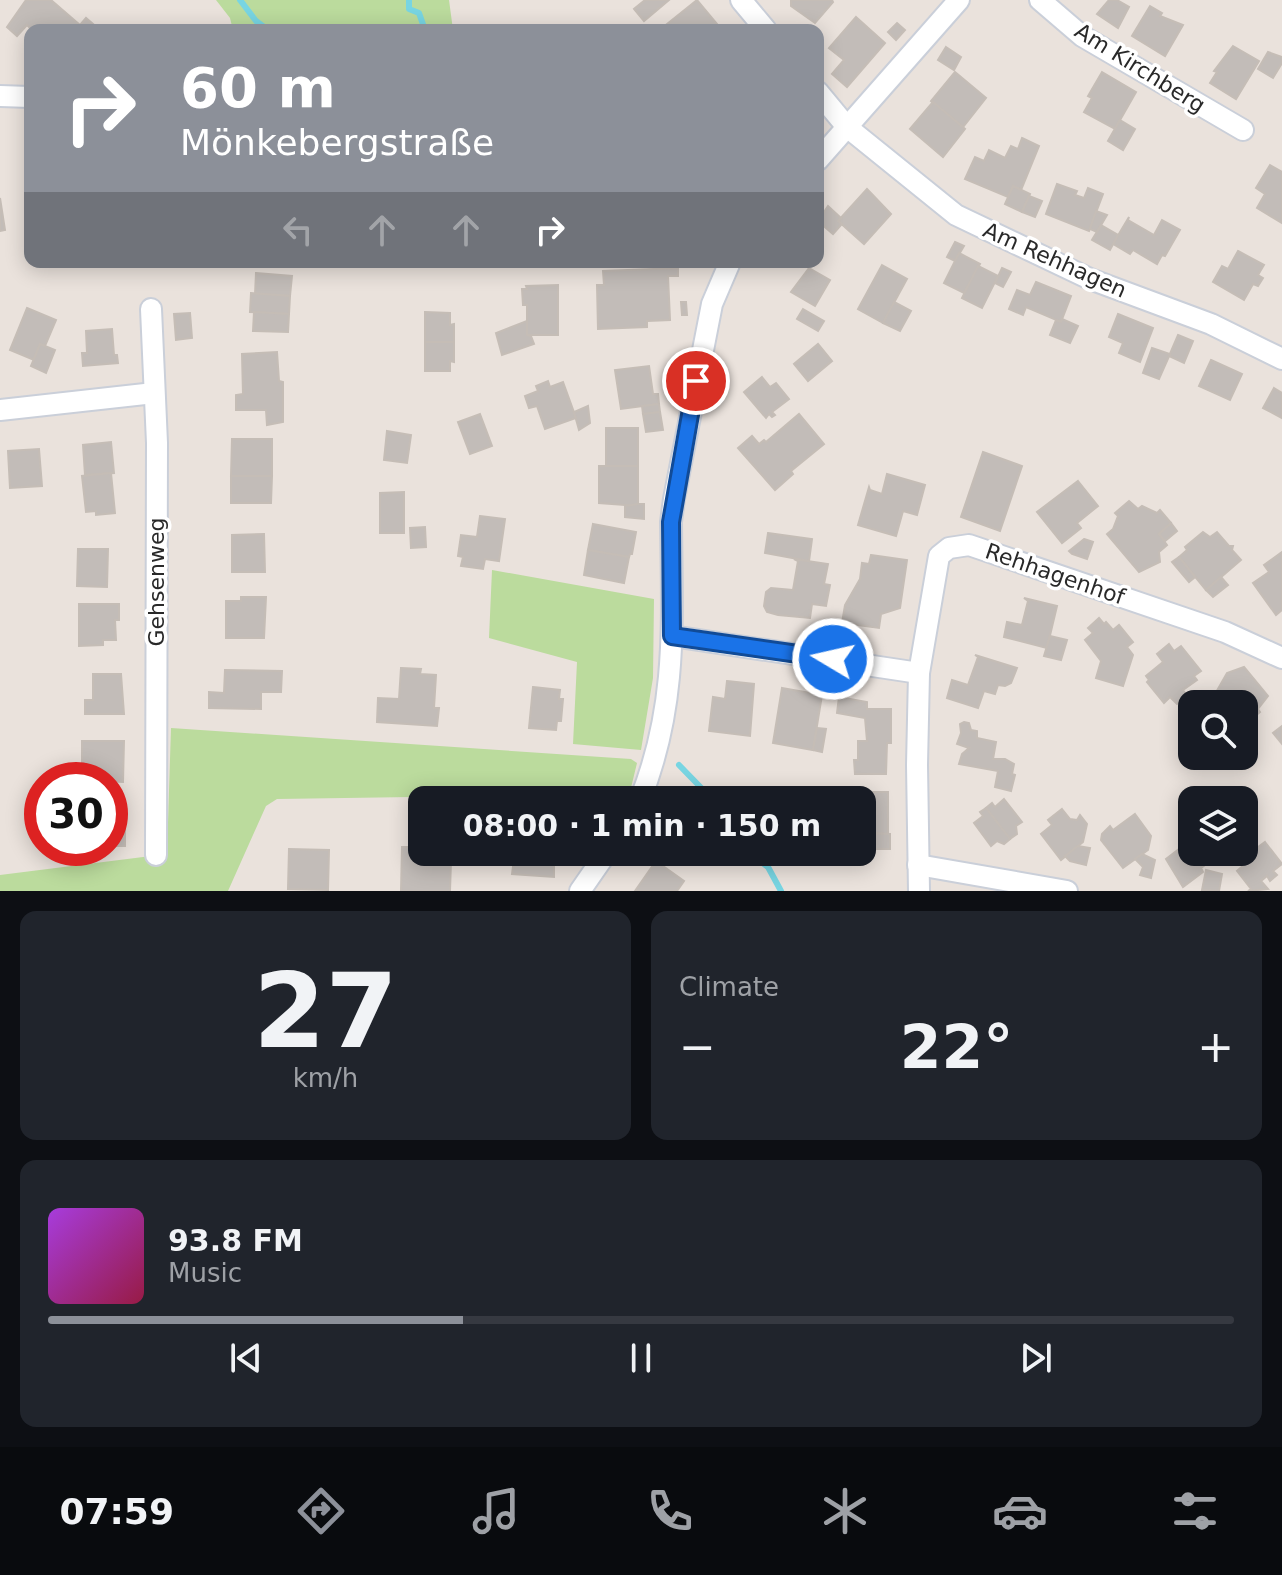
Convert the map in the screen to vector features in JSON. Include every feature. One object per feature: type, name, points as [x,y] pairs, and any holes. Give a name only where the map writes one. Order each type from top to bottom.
[{"type":"street","points":[[741,0],[761,24]]},
{"type":"street","points":[[824,153],[959,0]]},
{"type":"street","name":"Am Kirchberg","points":[[1040,0],[1082,36],[1243,130]]},
{"type":"street","points":[[0,96],[24,97]]},
{"type":"street","name":"Am Rehhagen","points":[[824,99],[847,127],[956,215],[1090,279],[1211,324],[1282,359]]},
{"type":"street","points":[[645,786],[662,734],[671,676],[671,522],[674,499],[712,304],[727,268]]},
{"type":"street","name":"Gehsenweg","points":[[151,309],[157,443],[156,855]]},
{"type":"street","points":[[0,410],[154,393]]},
{"type":"street","name":"Rehhagenhof","points":[[919,891],[919,673],[939,556],[949,548],[969,545],[1225,632],[1282,658]]},
{"type":"street","points":[[672,636],[919,673]]},
{"type":"street","points":[[918,865],[1067,891]]},
{"type":"street","points":[[580,891],[597,866]]},
{"type":"green space","points":[[216,0],[449,0],[452,24],[232,24]]},
{"type":"green space","points":[[492,570],[654,599],[653,678],[641,750],[573,744],[577,662],[489,638]]},
{"type":"green space","points":[[171,728],[631,759],[637,763],[631,786],[408,786],[408,797],[277,799],[266,806],[228,891],[0,891],[0,875],[72,866],[128,866],[128,859],[167,854]]},
{"type":"building","points":[[26,0],[51,0],[79,24],[24,24],[17,36],[7,27]]},
{"type":"building","points":[[645,0],[669,0],[644,21],[634,9]]},
{"type":"building","points":[[697,0],[717,24],[667,24]]},
{"type":"building","points":[[791,0],[833,2],[815,23],[791,6]]},
{"type":"building","points":[[1109,0],[1117,0],[1129,7],[1118,28],[1097,14]]},
{"type":"building","points":[[1150,6],[1162,13],[1160,16],[1183,25],[1165,56],[1132,36]]},
{"type":"building","points":[[856,17],[885,43],[847,87],[832,74],[844,60],[829,48]]},
{"type":"building","points":[[897,23],[905,30],[896,40],[888,32]]},
{"type":"building","points":[[1233,46],[1259,61],[1236,99],[1210,83],[1217,72],[1214,71]]},
{"type":"building","points":[[946,47],[961,57],[954,70],[938,60]]},
{"type":"building","points":[[1268,52],[1282,57],[1273,78],[1258,69]]},
{"type":"building","points":[[955,72],[986,98],[963,127],[931,101]]},
{"type":"building","points":[[1102,72],[1136,92],[1115,129],[1084,112],[1092,98],[1088,96]]},
{"type":"building","points":[[933,102],[965,129],[943,157],[910,129]]},
{"type":"building","points":[[1120,120],[1135,129],[1123,150],[1108,141]]},
{"type":"building","points":[[1022,138],[1039,146],[1021,190],[1013,186],[1008,197],[965,179],[975,157],[984,161],[989,150],[1005,158],[1011,146],[1018,149]]},
{"type":"building","points":[[1270,165],[1282,172],[1282,223],[1257,208],[1265,194],[1256,188]]},
{"type":"building","points":[[1057,184],[1077,191],[1075,195],[1084,198],[1088,188],[1103,194],[1089,231],[1046,214]]},
{"type":"building","points":[[1013,186],[1030,194],[1022,212],[1005,204]]},
{"type":"building","points":[[867,189],[891,214],[864,244],[838,221]]},
{"type":"building","points":[[1029,196],[1042,201],[1035,217],[1022,212]]},
{"type":"building","points":[[0,198],[5,230],[0,231]]},
{"type":"building","points":[[828,206],[841,218],[838,221],[842,224],[833,234],[824,226],[824,212]]},
{"type":"building","points":[[1096,211],[1107,215],[1097,232],[1090,229]]},
{"type":"building","points":[[1129,217],[1128,220],[1154,235],[1162,220],[1180,230],[1157,264],[1133,250],[1130,254],[1113,244]]},
{"type":"building","points":[[1101,225],[1118,235],[1110,250],[1092,240]]},
{"type":"building","points":[[955,242],[964,246],[955,261],[947,257]]},
{"type":"building","points":[[1238,251],[1264,265],[1258,275],[1263,278],[1258,286],[1253,284],[1244,300],[1213,282],[1222,266],[1228,269]]},
{"type":"building","points":[[959,253],[980,264],[964,293],[944,283]]},
{"type":"building","points":[[882,265],[907,279],[883,323],[858,309]]},
{"type":"building","points":[[978,266],[998,276],[982,308],[962,298]]},
{"type":"building","points":[[678,268],[678,276],[668,276],[670,320],[647,321],[647,327],[598,329],[597,285],[604,285],[603,271]]},
{"type":"building","points":[[809,268],[830,280],[815,306],[791,292]]},
{"type":"building","points":[[1002,268],[1011,272],[1003,287],[995,283]]},
{"type":"building","points":[[256,273],[292,276],[290,296],[255,294]]},
{"type":"building","points":[[1036,282],[1071,296],[1061,322],[1026,307],[1023,315],[1009,309],[1017,290],[1030,295]]},
{"type":"building","points":[[558,285],[558,335],[527,335],[527,305],[523,305],[522,289],[527,289],[526,286]]},
{"type":"building","points":[[251,293],[290,296],[289,314],[250,312]]},
{"type":"building","points":[[681,302],[686,302],[687,315],[682,315]]},
{"type":"building","points":[[894,302],[911,311],[900,331],[883,323]]},
{"type":"building","points":[[27,308],[56,320],[45,346],[40,344],[34,360],[10,350]]},
{"type":"building","points":[[803,309],[824,321],[818,331],[797,319]]},
{"type":"building","points":[[254,312],[289,314],[288,332],[253,331]]},
{"type":"building","points":[[425,312],[450,313],[450,325],[454,324],[454,342],[425,342]]},
{"type":"building","points":[[190,313],[192,338],[176,340],[174,314]]},
{"type":"building","points":[[1118,314],[1153,328],[1140,362],[1119,353],[1123,343],[1109,337]]},
{"type":"building","points":[[1062,319],[1078,326],[1070,343],[1050,335],[1056,320],[1061,322]]},
{"type":"building","points":[[527,321],[527,335],[531,336],[534,344],[502,355],[496,333]]},
{"type":"building","points":[[112,329],[114,355],[117,355],[118,363],[83,366],[82,353],[87,353],[86,331]]},
{"type":"building","points":[[1178,335],[1193,341],[1184,363],[1169,356]]},
{"type":"building","points":[[425,342],[454,342],[454,362],[450,361],[450,371],[425,371]]},
{"type":"building","points":[[40,344],[55,350],[46,373],[31,366]]},
{"type":"building","points":[[818,344],[832,361],[808,381],[794,364]]},
{"type":"building","points":[[1152,348],[1170,354],[1159,379],[1143,373]]},
{"type":"building","points":[[277,352],[279,381],[283,382],[283,422],[267,425],[266,410],[236,410],[236,395],[243,394],[242,354]]},
{"type":"building","points":[[1211,360],[1242,374],[1230,400],[1199,386]]},
{"type":"building","points":[[649,366],[653,394],[658,394],[659,404],[621,409],[615,370]]},
{"type":"building","points":[[762,377],[770,387],[776,383],[789,399],[772,412],[775,415],[772,417],[769,414],[766,418],[744,392]]},
{"type":"building","points":[[548,381],[550,387],[563,382],[576,418],[545,429],[537,406],[529,408],[525,396],[538,391],[536,386]]},
{"type":"building","points":[[1274,388],[1282,393],[1282,418],[1263,408]]},
{"type":"building","points":[[659,404],[660,412],[643,414],[642,406]]},
{"type":"building","points":[[588,406],[590,423],[579,430],[574,412]]},
{"type":"building","points":[[660,412],[663,430],[646,432],[643,414]]},
{"type":"building","points":[[480,414],[492,446],[470,454],[458,422]]},
{"type":"building","points":[[799,414],[824,444],[791,471],[793,474],[775,490],[738,448],[752,436],[759,444],[764,440],[766,442]]},
{"type":"building","points":[[606,428],[638,428],[638,466],[606,466]]},
{"type":"building","points":[[387,431],[411,435],[407,463],[384,460]]},
{"type":"building","points":[[232,439],[272,439],[272,476],[231,476]]},
{"type":"building","points":[[111,442],[114,473],[85,475],[83,445]]},
{"type":"building","points":[[39,449],[42,486],[10,488],[8,451]]},
{"type":"building","points":[[983,452],[1022,466],[1000,531],[961,517]]},
{"type":"building","points":[[599,466],[638,466],[638,506],[599,503]]},
{"type":"building","points":[[111,473],[115,513],[96,515],[96,511],[86,512],[82,476]]},
{"type":"building","points":[[887,474],[925,485],[917,515],[903,511],[896,536],[858,525],[869,487],[882,494]]},
{"type":"building","points":[[231,476],[272,476],[271,503],[231,503]]},
{"type":"building","points":[[1078,481],[1098,506],[1077,523],[1081,528],[1062,543],[1037,512]]},
{"type":"building","points":[[404,492],[404,533],[380,533],[380,493]]},
{"type":"building","points":[[1129,501],[1138,509],[1142,506],[1157,513],[1160,510],[1171,523],[1159,534],[1167,545],[1159,552],[1160,562],[1139,572],[1107,534],[1113,529],[1118,516],[1115,513]]},
{"type":"building","points":[[644,504],[644,519],[625,517],[625,506]]},
{"type":"building","points":[[480,516],[505,519],[499,561],[485,559],[483,569],[461,566],[463,557],[458,556],[461,535],[477,537]]},
{"type":"building","points":[[1171,523],[1177,531],[1165,541],[1159,534]]},
{"type":"building","points":[[593,524],[636,532],[632,554],[629,557],[588,550]]},
{"type":"building","points":[[425,527],[426,547],[411,548],[410,528]]},
{"type":"building","points":[[1203,532],[1210,537],[1217,532],[1229,546],[1233,546],[1232,550],[1241,560],[1206,590],[1179,557],[1187,550],[1185,547]]},
{"type":"building","points":[[768,533],[812,539],[809,561],[765,553]]},
{"type":"building","points":[[264,534],[265,572],[232,572],[232,535]]},
{"type":"building","points":[[1084,539],[1093,542],[1087,559],[1069,551]]},
{"type":"building","points":[[78,549],[108,549],[107,587],[77,586]]},
{"type":"building","points":[[588,550],[629,557],[624,583],[584,575]]},
{"type":"building","points":[[1282,552],[1282,610],[1276,615],[1253,583],[1269,572],[1264,565]]},
{"type":"building","points":[[871,555],[907,560],[900,608],[881,614],[879,628],[842,623],[845,605],[860,579],[862,563],[869,564]]},
{"type":"building","points":[[1179,557],[1195,577],[1189,582],[1172,562]]},
{"type":"building","points":[[794,559],[828,564],[824,584],[830,585],[826,606],[812,604],[810,618],[778,615],[767,612],[764,606],[766,592],[771,588],[793,590],[798,561]]},
{"type":"building","points":[[1221,577],[1228,585],[1213,597],[1206,590]]},
{"type":"building","points":[[241,597],[266,597],[264,638],[226,638],[226,601],[241,601]]},
{"type":"building","points":[[1024,598],[1057,606],[1047,648],[1004,637],[1007,622],[1022,625],[1028,601]]},
{"type":"building","points":[[79,604],[119,604],[119,620],[115,620],[116,640],[103,640],[103,645],[79,646]]},
{"type":"building","points":[[1099,618],[1113,630],[1119,625],[1133,642],[1127,647],[1133,655],[1123,686],[1096,678],[1101,661],[1085,640],[1093,633],[1088,628]]},
{"type":"building","points":[[1050,636],[1067,640],[1061,660],[1044,656]]},
{"type":"building","points":[[1169,644],[1174,651],[1181,646],[1201,671],[1194,676],[1197,680],[1178,690],[1177,704],[1170,697],[1164,703],[1147,682],[1146,676],[1163,662],[1157,654]]},
{"type":"building","points":[[975,655],[1017,668],[1011,683],[998,685],[995,694],[984,691],[978,708],[947,698],[952,680],[968,685],[978,657]]},
{"type":"building","points":[[1244,667],[1268,696],[1258,709],[1258,690],[1217,690],[1227,673]]},
{"type":"building","points":[[401,668],[421,669],[420,674],[436,675],[434,708],[439,708],[437,726],[377,722],[378,698],[399,699]]},
{"type":"building","points":[[225,670],[282,671],[281,692],[261,692],[261,709],[209,708],[209,692],[224,693]]},
{"type":"building","points":[[93,674],[121,674],[124,714],[85,714],[85,700],[93,700]]},
{"type":"building","points":[[727,681],[754,684],[750,736],[709,731],[713,697],[725,699]]},
{"type":"building","points":[[533,687],[560,690],[559,699],[563,699],[561,721],[557,721],[556,730],[529,728]]},
{"type":"building","points":[[782,688],[822,695],[813,750],[773,743]]},
{"type":"building","points":[[839,697],[867,702],[867,709],[891,709],[891,743],[887,743],[886,774],[855,774],[858,741],[867,741],[865,718],[837,713]]},
{"type":"building","points":[[969,723],[971,730],[977,731],[977,738],[996,742],[993,759],[1005,759],[1014,764],[1011,791],[995,787],[998,771],[959,764],[962,754],[969,748],[957,744],[960,724]]},
{"type":"building","points":[[1282,726],[1282,744],[1273,733]]},
{"type":"building","points":[[817,728],[826,729],[822,752],[813,750]]},
{"type":"building","points":[[82,741],[124,741],[123,762],[82,762]]},
{"type":"building","points":[[876,792],[888,792],[888,834],[876,834]]},
{"type":"building","points":[[1004,799],[1022,822],[1016,826],[1017,834],[1010,839],[986,808],[992,803],[995,807]]},
{"type":"building","points":[[986,808],[1010,839],[1004,844],[997,841],[991,846],[974,823],[983,816],[980,812]]},
{"type":"building","points":[[1062,809],[1070,819],[1077,820],[1080,815],[1087,824],[1083,842],[1061,860],[1041,834],[1052,825],[1048,820]]},
{"type":"building","points":[[1135,814],[1151,836],[1148,850],[1123,868],[1101,840],[1102,834],[1110,826],[1113,830]]},
{"type":"building","points":[[876,833],[890,834],[890,849],[876,849]]},
{"type":"building","points":[[1265,842],[1282,864],[1273,871],[1277,875],[1270,881],[1267,876],[1261,881],[1268,889],[1248,891],[1251,889],[1237,871],[1243,866],[1258,866],[1258,847]]},
{"type":"building","points":[[1078,846],[1090,848],[1086,865],[1070,861],[1065,856]]},
{"type":"building","points":[[402,847],[408,847],[408,866],[451,866],[450,891],[401,891]]},
{"type":"building","points":[[289,849],[329,850],[328,890],[288,889]]},
{"type":"building","points":[[1178,850],[1178,866],[1204,866],[1201,868],[1203,872],[1183,887],[1166,859]]},
{"type":"building","points":[[1142,854],[1155,860],[1151,878],[1140,875],[1143,867],[1135,859]]},
{"type":"building","points":[[513,866],[554,866],[554,877],[512,874]]},
{"type":"building","points":[[652,866],[663,866],[684,881],[677,891],[635,891]]},
{"type":"building","points":[[1206,870],[1222,874],[1219,891],[1202,890]]},
{"type":"waterway","points":[[240,0],[260,24]]},
{"type":"waterway","points":[[409,0],[409,9],[419,13],[423,24]]},
{"type":"waterway","points":[[679,765],[699,786]]},
{"type":"waterway","points":[[767,866],[781,891]]},
{"type":"route","points":[[696,381],[671,522],[672,636],[833,659]]}]
